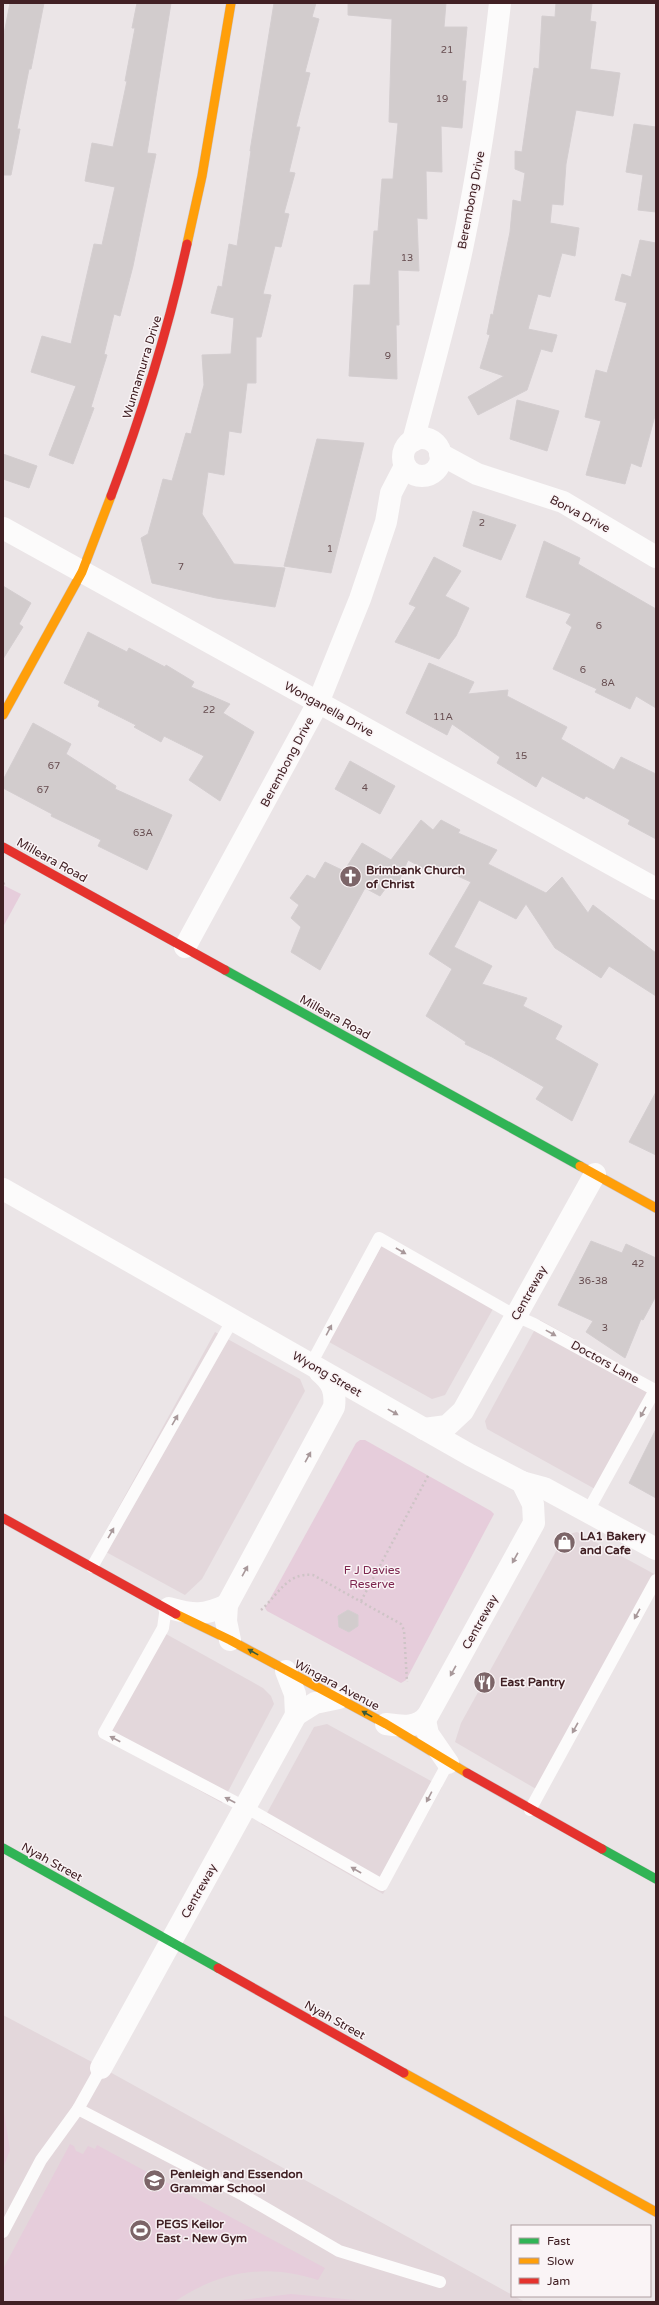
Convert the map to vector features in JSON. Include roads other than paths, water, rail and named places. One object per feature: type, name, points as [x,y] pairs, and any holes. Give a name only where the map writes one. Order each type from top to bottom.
[{"type":"street","name":"Wunnamurra Drive","points":[[3,715],[82,572],[131,443],[172,311],[202,176],[231,3]]},
{"type":"street","name":"Berembong Drive","points":[[185,947],[318,703],[360,599],[386,522],[423,458],[427,394],[449,305],[473,188],[489,93],[500,3]]},
{"type":"street","name":"Borva Drive","points":[[423,458],[563,502],[654,552]]},
{"type":"street","name":"Wonganella Drive","points":[[3,528],[656,889]]},
{"type":"street","name":"Milleara Road","points":[[3,847],[656,1208]]},
{"type":"street","name":"Centreway","points":[[424,1429],[447,1426],[463,1411],[595,1174]]},
{"type":"street","name":"Wyong Street","points":[[3,1189],[232,1321],[311,1364],[470,1455],[522,1482],[544,1488],[656,1550]]},
{"type":"street","points":[[311,1364],[329,1380],[334,1389],[335,1398],[329,1418]]},
{"type":"street","points":[[230,1640],[226,1620],[227,1605],[329,1418],[337,1408],[346,1402],[371,1399]]},
{"type":"street","name":"Centreway","points":[[463,1411],[462,1434],[470,1455]]},
{"type":"street","points":[[522,1482],[534,1504],[534,1523]]},
{"type":"street","name":"Centreway","points":[[425,1720],[534,1523],[550,1512],[564,1510],[588,1511]]},
{"type":"street","name":"Wingara Avenue","points":[[3,1518],[166,1607],[184,1619],[230,1640],[339,1698],[386,1724],[448,1763],[530,1810],[656,1879]]},
{"type":"street","points":[[166,1607],[192,1614],[210,1613],[227,1605]]},
{"type":"street","points":[[286,1671],[294,1694],[296,1714]]},
{"type":"street","name":"Centreway","points":[[101,2068],[296,1714],[314,1703],[339,1698]]},
{"type":"street","points":[[386,1724],[413,1726],[425,1720],[428,1734],[448,1763]]},
{"type":"street","name":"Nyah Street","points":[[3,1848],[656,2212]]},
{"type":"lane","points":[[311,1364],[379,1238],[516,1316]]},
{"type":"lane","name":"Doctors Lane","points":[[516,1316],[534,1324],[655,1390],[588,1511]]},
{"type":"lane","points":[[92,1567],[232,1321]]},
{"type":"lane","points":[[530,1810],[656,1580]]},
{"type":"lane","points":[[166,1607],[163,1628],[104,1734],[245,1807],[382,1885],[448,1763]]},
{"type":"lane","points":[[3,2232],[41,2160],[78,2109],[101,2068]]},
{"type":"lane","points":[[78,2109],[243,2195],[339,2251],[440,2282]]},
{"type":"place","name":"Brimbank Church of Christ","points":[[350,877]]},
{"type":"place","name":"LA1 Bakery and Cafe","points":[[564,1543]]},
{"type":"place","name":"East Pantry","points":[[485,1682]]},
{"type":"place","name":"Penleigh and Essendon Grammar School","points":[[154,2181]]},
{"type":"place","name":"PEGS Keilor East - New Gym","points":[[140,2231]]},
{"type":"park label","name":"F J Davies Reserve","points":[[372,1577]]}]
